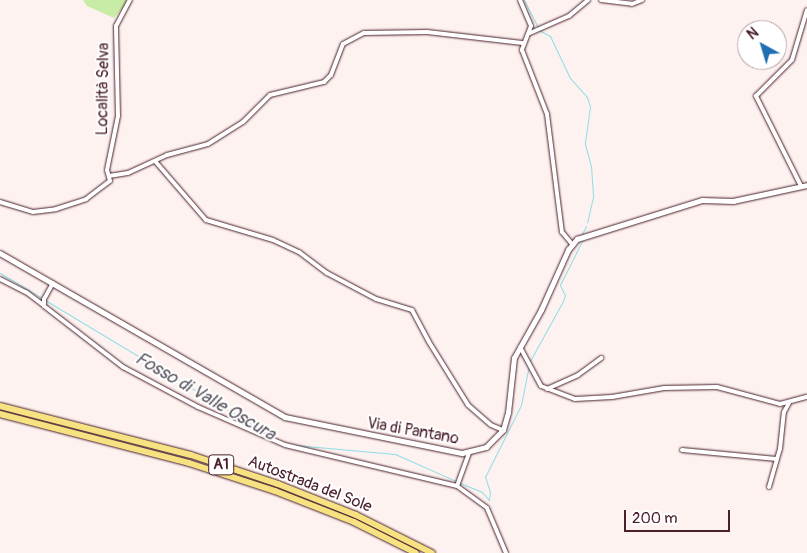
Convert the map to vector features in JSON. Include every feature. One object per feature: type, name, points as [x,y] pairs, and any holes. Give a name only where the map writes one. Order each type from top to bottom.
[{"type":"highway","name":"Autostrada del Sole","points":[[0,406],[191,455],[269,481],[356,515],[432,553]]},
{"type":"highway","name":"Autostrada del Sole","points":[[0,414],[189,462],[258,485],[354,522],[416,553]]},
{"type":"street","name":"Località Selva","points":[[109,176],[107,170],[118,118],[116,24],[130,0]]},
{"type":"street","points":[[520,0],[530,22],[530,33]]},
{"type":"street","points":[[572,244],[562,232],[548,119],[522,52],[522,43],[530,33],[569,16],[588,0]]},
{"type":"street","points":[[601,0],[632,4],[642,0]]},
{"type":"street","points":[[155,161],[206,220],[276,242],[374,299],[412,310],[467,402],[491,426],[503,430],[508,413],[511,367],[572,244],[582,236],[702,200],[734,201],[805,185],[756,96],[792,60],[807,10]]},
{"type":"street","points":[[0,202],[33,212],[62,208],[93,194],[108,183],[109,176],[128,173],[155,161],[216,140],[245,120],[272,95],[324,82],[331,75],[343,44],[364,32],[429,32],[522,43]]},
{"type":"street","name":"Via di Pantano","points":[[0,253],[288,418],[449,452],[469,452],[490,444],[503,430]]},
{"type":"street","points":[[0,279],[26,292],[123,367],[251,432],[354,464],[457,486],[487,508],[506,553]]},
{"type":"street","points":[[44,306],[44,299],[53,283]]},
{"type":"street","points":[[520,346],[539,384],[547,389],[580,400],[661,388],[720,387],[761,401],[790,403],[807,398]]},
{"type":"street","points":[[547,389],[578,375],[602,358]]},
{"type":"street","points":[[769,487],[777,459],[784,412],[790,403]]},
{"type":"street","points":[[682,450],[777,459]]},
{"type":"street","points":[[457,486],[469,452]]},
{"type":"green space","points":[[83,0],[129,0],[114,18],[87,6]]},
{"type":"waterway","points":[[524,0],[539,30],[550,36],[570,78],[587,97],[590,107],[585,144],[591,166],[593,197],[587,222]]},
{"type":"waterway","points":[[582,234],[586,226]]},
{"type":"waterway","points":[[530,361],[563,301],[565,295],[560,285],[583,239]]},
{"type":"waterway","name":"Fosso di Valle Oscura","points":[[0,273],[42,298]]},
{"type":"waterway","name":"Fosso di Valle Oscura","points":[[45,300],[275,438]]},
{"type":"waterway","points":[[489,499],[490,492],[485,477],[521,405],[529,365]]},
{"type":"waterway","name":"Fosso di Valle Oscura","points":[[295,445],[395,454],[456,481]]},
{"type":"waterway","name":"Fosso di Valle Oscura","points":[[460,483],[482,492],[489,500]]}]
